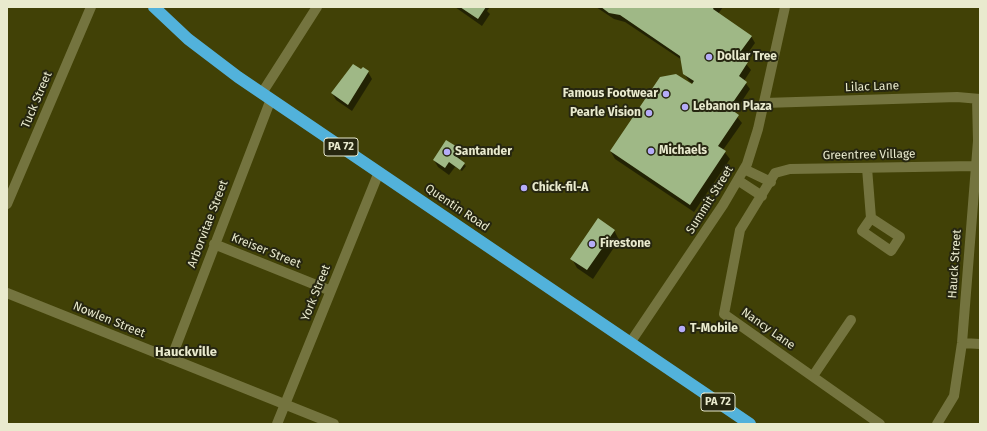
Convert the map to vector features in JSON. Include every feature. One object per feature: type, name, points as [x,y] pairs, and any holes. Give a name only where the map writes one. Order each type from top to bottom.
[{"type":"highway","name":"Quentin Road","points":[[154,7],[194,43],[267,96],[744,422]]},
{"type":"street","name":"Tuck Street","points":[[7,204],[91,7]]},
{"type":"street","name":"Arborvitae Street","points":[[171,359],[267,96],[317,7]]},
{"type":"street","name":"Summit Street","points":[[630,343],[739,181],[755,141],[785,7]]},
{"type":"street","name":"Lilac Lane","points":[[764,103],[957,97],[979,99]]},
{"type":"street","name":"Hauck Street","points":[[937,424],[954,396],[962,343],[976,211],[975,166],[978,141],[979,99]]},
{"type":"street","name":"Greentree Village","points":[[762,196],[775,173],[790,169],[975,166]]},
{"type":"street","points":[[867,168],[870,218]]},
{"type":"street","points":[[744,169],[771,182]]},
{"type":"street","name":"York Street","points":[[277,424],[379,172]]},
{"type":"street","points":[[739,181],[762,196]]},
{"type":"street","name":"Nancy Lane","points":[[762,196],[740,230],[724,314],[880,424]]},
{"type":"street","name":"Kreiser Street","points":[[214,244],[331,291]]},
{"type":"street","name":"Nowlen Street","points":[[7,293],[334,424]]},
{"type":"street","points":[[813,376],[851,320]]},
{"type":"street","points":[[962,343],[980,344]]},
{"type":"building","points":[[460,7],[486,7],[478,19]]},
{"type":"building","name":"Lebanon Plaza","points":[[601,7],[714,7],[713,9],[752,36],[738,55],[748,62],[739,76],[747,82],[729,108],[739,115],[718,146],[726,151],[690,205],[610,151],[660,77],[676,74],[692,84],[694,81],[683,74],[680,56],[620,15],[609,13]]},
{"type":"building","points":[[353,64],[361,69],[363,67],[369,71],[348,105],[331,93]]},
{"type":"building","name":"Santander","points":[[446,140],[459,148],[454,155],[465,163],[460,170],[449,162],[445,168],[433,160]]},
{"type":"building","name":"Firestone","points":[[598,218],[615,230],[587,270],[570,259]]},
{"type":"place","name":"Dollar Tree","points":[[709,57]]},
{"type":"place","name":"Famous Footwear","points":[[666,94]]},
{"type":"place","name":"Lebanon Plaza","points":[[685,107]]},
{"type":"place","name":"Pearle Vision","points":[[649,113]]},
{"type":"place","name":"Michaels","points":[[651,151]]},
{"type":"place","name":"Santander","points":[[447,152]]},
{"type":"place","name":"Chick-fil-A","points":[[524,188]]},
{"type":"place","name":"Firestone","points":[[592,244]]},
{"type":"place","name":"T-Mobile","points":[[682,329]]},
{"type":"district","name":"Hauckville","points":[[186,352]]}]
